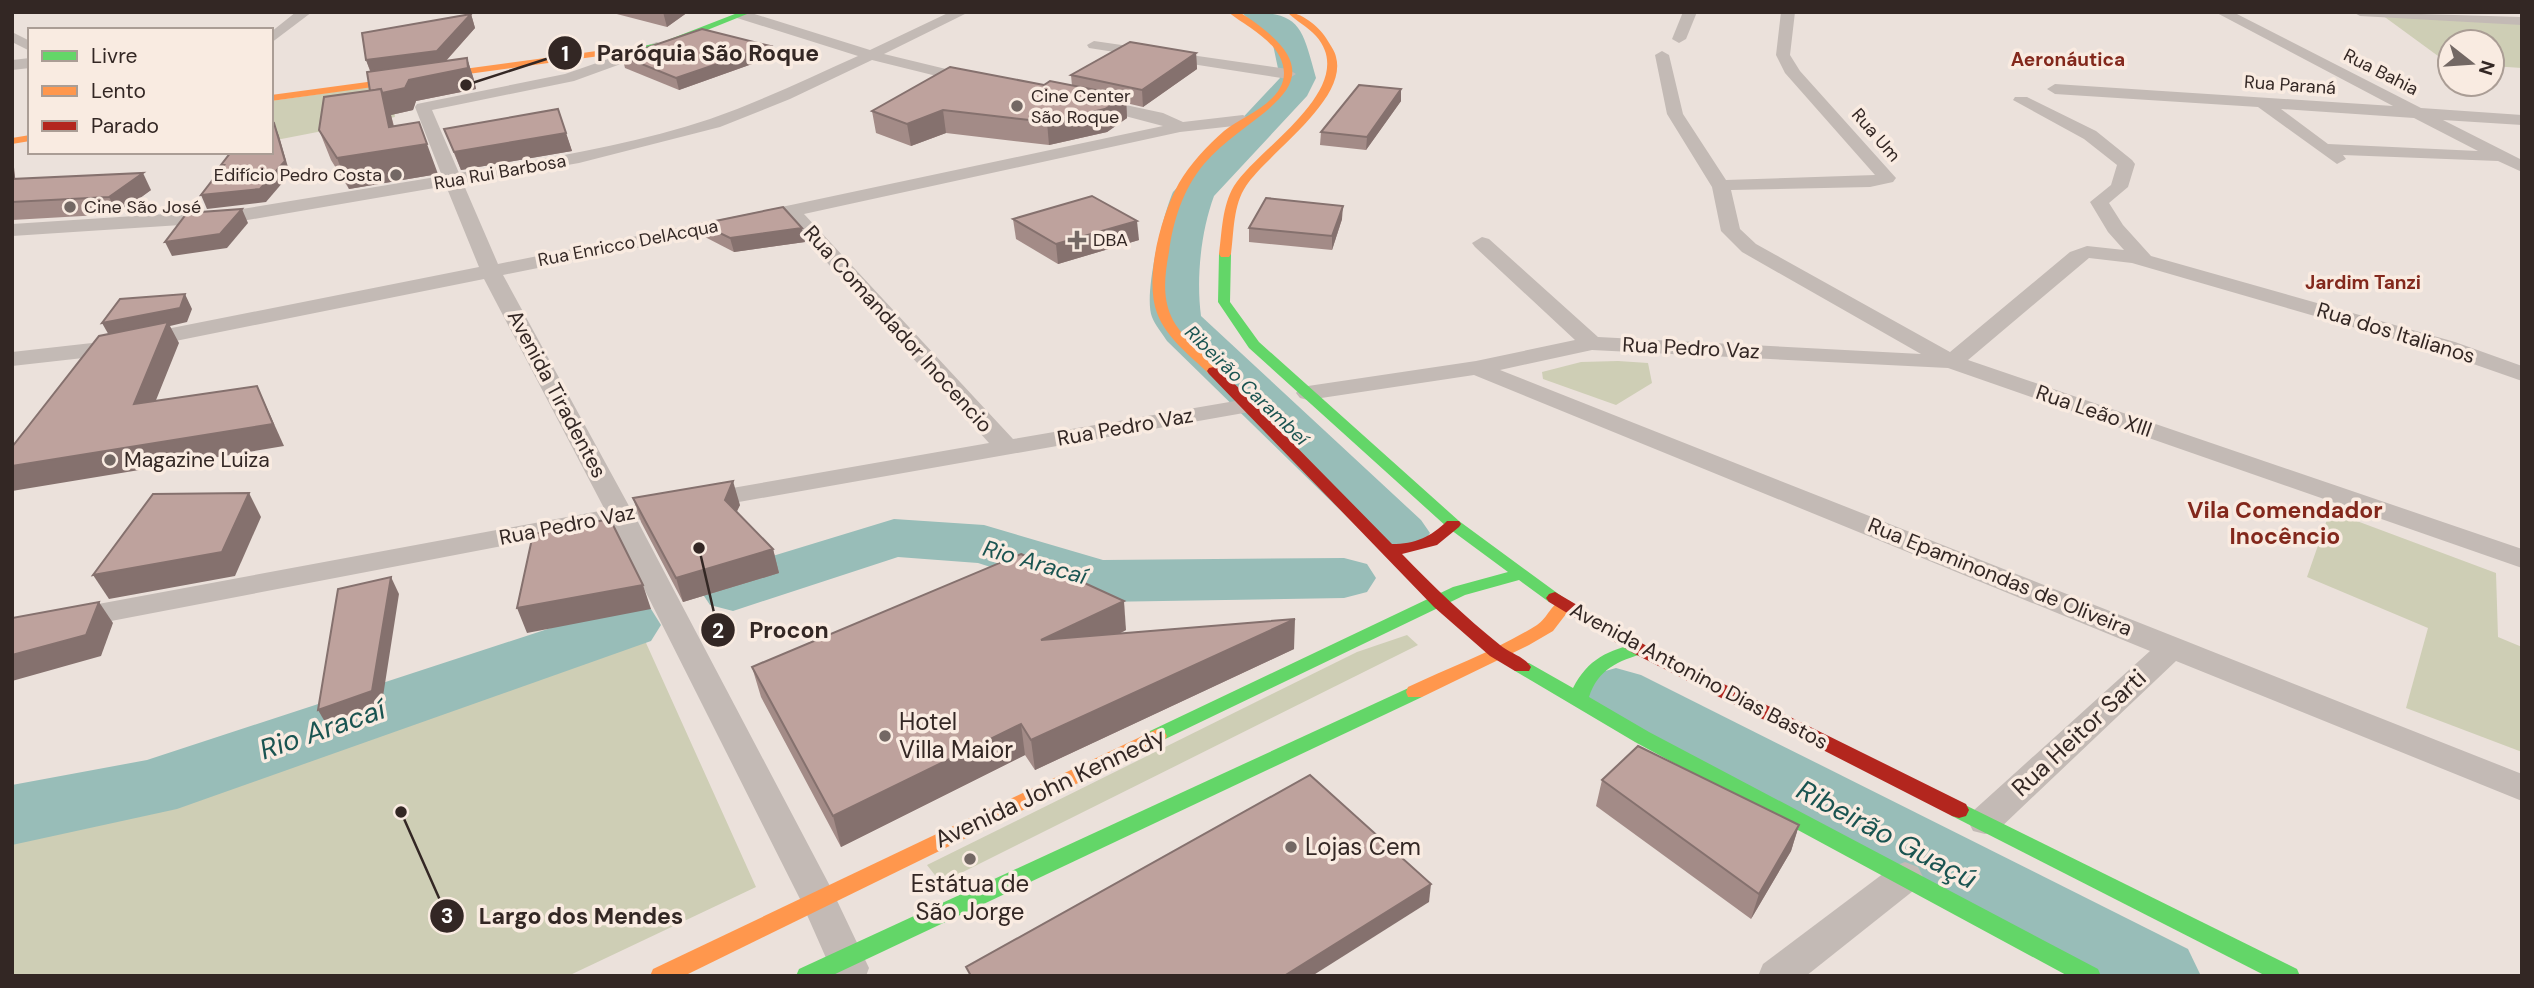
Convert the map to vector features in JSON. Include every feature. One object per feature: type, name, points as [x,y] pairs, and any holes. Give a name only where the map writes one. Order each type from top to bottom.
[{"type":"main road","points":[[1232,12],[1262,32],[1277,47],[1287,75],[1282,92],[1243,120],[1184,183],[1156,291],[1160,311],[1170,326],[1440,603],[1496,652],[1578,701],[2090,976]]},
{"type":"main road","name":"Avenida Antonino Dias Bastos","points":[[1291,12],[1321,37],[1329,50],[1330,88],[1248,177],[1233,201],[1220,291],[1226,312],[1254,345],[1453,524],[1519,575],[1564,605],[1639,649],[2289,976]]},
{"type":"main road","points":[[273,98],[662,45],[745,14]]},
{"type":"main road","points":[[1387,549],[1428,547],[1437,542],[1453,524]]},
{"type":"main road","name":"Avenida John Kennedy","points":[[661,976],[1474,585],[1519,575]]},
{"type":"main road","points":[[807,976],[849,966],[1496,652],[1547,627],[1564,605]]},
{"type":"main road","points":[[1578,701],[1584,678],[1597,664],[1611,654],[1639,649]]},
{"type":"street","points":[[273,36],[305,12]]},
{"type":"street","name":"Rua Rui Barbosa","points":[[12,230],[242,215],[579,158],[714,123],[784,96],[962,12]]},
{"type":"street","points":[[1679,39],[1689,12]]},
{"type":"street","name":"Rua Um","points":[[1721,187],[1737,183],[1870,183],[1887,178],[1793,73],[1783,55],[1788,12]]},
{"type":"street","name":"Rua Bahia","points":[[2222,12],[2522,167]]},
{"type":"street","points":[[2360,12],[2522,21]]},
{"type":"street","points":[[745,14],[930,72],[996,85]]},
{"type":"street","points":[[12,36],[28,46]]},
{"type":"street","name":"Avenida Tiradentes","points":[[662,45],[569,78],[423,107],[490,270],[621,515],[818,899],[849,966]]},
{"type":"street","points":[[1094,45],[1287,75]]},
{"type":"street","points":[[1662,55],[1675,114],[1721,187]]},
{"type":"street","name":"Rua Paraná","points":[[2055,89],[2522,120]]},
{"type":"street","points":[[1075,100],[1157,117],[1181,127],[1215,148]]},
{"type":"street","points":[[2021,100],[2090,135],[2126,164],[2119,187],[2099,202],[2115,228],[2145,261]]},
{"type":"street","points":[[2263,103],[2346,167]]},
{"type":"street","name":"Rua Enricco DelAcqua","points":[[12,359],[102,349],[791,211],[1181,127],[1243,120]]},
{"type":"street","points":[[2324,149],[2503,158]]},
{"type":"street","name":"Rua Leão XIII","points":[[1721,187],[1731,231],[1749,248],[1952,362],[2522,559]]},
{"type":"street","name":"Rua Comandador Inocencio","points":[[791,211],[1006,447]]},
{"type":"street","points":[[1482,243],[1592,343]]},
{"type":"street","name":"Rua dos Italianos","points":[[1952,362],[2077,256],[2087,252],[2145,261],[2447,347],[2522,373]]},
{"type":"street","name":"Rua Pedro Vaz","points":[[1308,393],[1476,369],[1592,343],[1952,362]]},
{"type":"street","points":[[85,371],[102,349]]},
{"type":"street","name":"Rua Epaminondas de Oliveira","points":[[1476,369],[2174,646],[2522,788]]},
{"type":"street","name":"Rua Pedro Vaz","points":[[12,630],[621,515],[1247,406]]},
{"type":"street","name":"Rua Heitor Sarti","points":[[1984,821],[2174,646]]},
{"type":"street","points":[[1777,976],[1905,877]]},
{"type":"green space","points":[[2382,15],[2522,23],[2522,68],[2506,67],[2506,28],[2436,28],[2436,54]]},
{"type":"green space","points":[[389,84],[395,117],[273,141],[273,101]]},
{"type":"green space","points":[[1581,362],[1648,363],[1652,383],[1616,405],[1543,379],[1542,372]]},
{"type":"green space","points":[[2330,511],[2496,573],[2498,637],[2522,647],[2522,752],[2406,708],[2428,628],[2307,577]]},
{"type":"green space","points":[[642,634],[756,887],[568,976],[12,976],[12,824],[148,800]]},
{"type":"green space","points":[[1407,635],[1418,645],[941,883],[927,865],[1357,652]]},
{"type":"building","points":[[471,14],[437,51],[366,60],[362,33]]},
{"type":"building","points":[[702,29],[770,46],[676,78],[622,56]]},
{"type":"building","points":[[1130,42],[1196,53],[1142,90],[1071,75]]},
{"type":"building","points":[[467,58],[468,68],[409,80],[405,88],[382,93],[381,89],[370,91],[367,72]]},
{"type":"building","points":[[950,67],[1044,85],[1050,81],[1126,96],[1105,109],[1047,122],[943,110],[907,124],[872,111]]},
{"type":"building","points":[[1359,85],[1401,89],[1367,137],[1321,132]]},
{"type":"building","points":[[381,89],[389,127],[419,122],[427,144],[337,158],[319,130],[324,97]]},
{"type":"building","points":[[558,109],[566,133],[454,152],[444,129]]},
{"type":"building","points":[[273,123],[285,161],[260,189],[201,195],[229,154],[273,154]]},
{"type":"building","points":[[143,173],[109,197],[12,202],[12,179]]},
{"type":"building","points":[[1092,196],[1137,221],[1056,244],[1013,219]]},
{"type":"building","points":[[1266,198],[1343,206],[1332,236],[1249,228]]},
{"type":"building","points":[[783,207],[802,228],[730,238],[701,224]]},
{"type":"building","points":[[242,209],[220,234],[165,242],[187,213]]},
{"type":"building","points":[[185,294],[180,308],[102,323],[120,299]]},
{"type":"building","points":[[168,322],[134,404],[257,386],[273,424],[12,466],[12,447],[99,336]]},
{"type":"building","points":[[733,481],[725,500],[773,549],[676,578],[633,498]]},
{"type":"building","points":[[249,493],[222,552],[93,575],[153,494]]},
{"type":"building","points":[[610,519],[643,585],[517,608],[533,534]]},
{"type":"building","points":[[1021,554],[1124,601],[1041,640],[1295,619],[1031,740],[1021,724],[833,816],[752,667]]},
{"type":"building","points":[[391,577],[372,691],[318,710],[338,589]]},
{"type":"building","points":[[99,602],[86,635],[12,655],[12,618]]},
{"type":"building","points":[[1638,746],[1799,825],[1759,894],[1602,780]]},
{"type":"building","name":"Lojas Cem","points":[[1310,775],[1431,884],[1284,976],[971,976],[966,967]]},
{"type":"waterway","name":"Ribeirão Carambeí","points":[[1257,12],[1288,36],[1298,78],[1294,88],[1194,192],[1185,215],[1174,296],[1176,316],[1185,330],[1399,533]]},
{"type":"waterway","name":"Rio Aracaí","points":[[733,590],[894,538],[984,544],[1100,581],[1344,578]]},
{"type":"waterway","name":"Rio Aracaí","points":[[12,815],[150,788],[627,625]]},
{"type":"waterway","name":"Ribeirão Guaçú","points":[[1616,693],[2157,976]]},
{"type":"traffic: fast","points":[[604,53],[662,45],[748,12]]},
{"type":"traffic: fast","points":[[1225,254],[1224,302],[1254,345],[1453,524],[1555,598]]},
{"type":"traffic: fast","points":[[1157,736],[1459,591],[1519,575]]},
{"type":"traffic: fast","points":[[1578,701],[1587,680],[1600,665],[1617,655],[1639,649]]},
{"type":"traffic: fast","points":[[1522,667],[1642,737],[2090,976]]},
{"type":"traffic: fast","points":[[807,976],[1415,692]]},
{"type":"traffic: fast","points":[[1959,810],[2289,976]]},
{"type":"traffic: slow","points":[[1214,371],[1180,338],[1164,315],[1159,286],[1168,228],[1179,194],[1194,169],[1234,128],[1274,101],[1285,88],[1289,76],[1282,53],[1263,33],[1232,12]]},
{"type":"traffic: slow","points":[[1225,254],[1231,210],[1240,186],[1318,102],[1330,80],[1332,58],[1320,35],[1291,12]]},
{"type":"traffic: slow","points":[[273,98],[604,53]]},
{"type":"traffic: slow","points":[[12,141],[28,138]]},
{"type":"traffic: slow","points":[[1415,692],[1547,627],[1564,605]]},
{"type":"traffic: slow","points":[[661,976],[1157,736]]},
{"type":"traffic: jam","points":[[1214,371],[1440,603],[1496,652],[1522,667]]},
{"type":"traffic: jam","points":[[1387,549],[1407,549],[1431,542],[1453,524]]},
{"type":"traffic: jam","points":[[1555,598],[1639,649],[1959,810]]},
{"type":"place","name":"Paróquia São Roque","points":[[466,85]]},
{"type":"place","name":"Cine Center São Roque","points":[[1017,106]]},
{"type":"place","name":"Edifício Pedro Costa","points":[[396,175]]},
{"type":"place","name":"Cine São José","points":[[70,207]]},
{"type":"place","name":"DBA","points":[[1077,240]]},
{"type":"place","name":"Magazine Luiza","points":[[110,460]]},
{"type":"place","name":"Procon","points":[[699,548]]},
{"type":"place","name":"Hotel Villa Maior","points":[[885,736]]},
{"type":"place","name":"Largo dos Mendes","points":[[401,812]]},
{"type":"place","name":"Lojas Cem","points":[[1291,847]]},
{"type":"place","name":"Estátua de São Jorge","points":[[970,859]]},
{"type":"district","name":"Aeronáutica","points":[[2068,59]]},
{"type":"district","name":"Jardim Tanzi","points":[[2363,282]]},
{"type":"district","name":"Vila Comendador Inocêncio","points":[[2285,523]]}]
